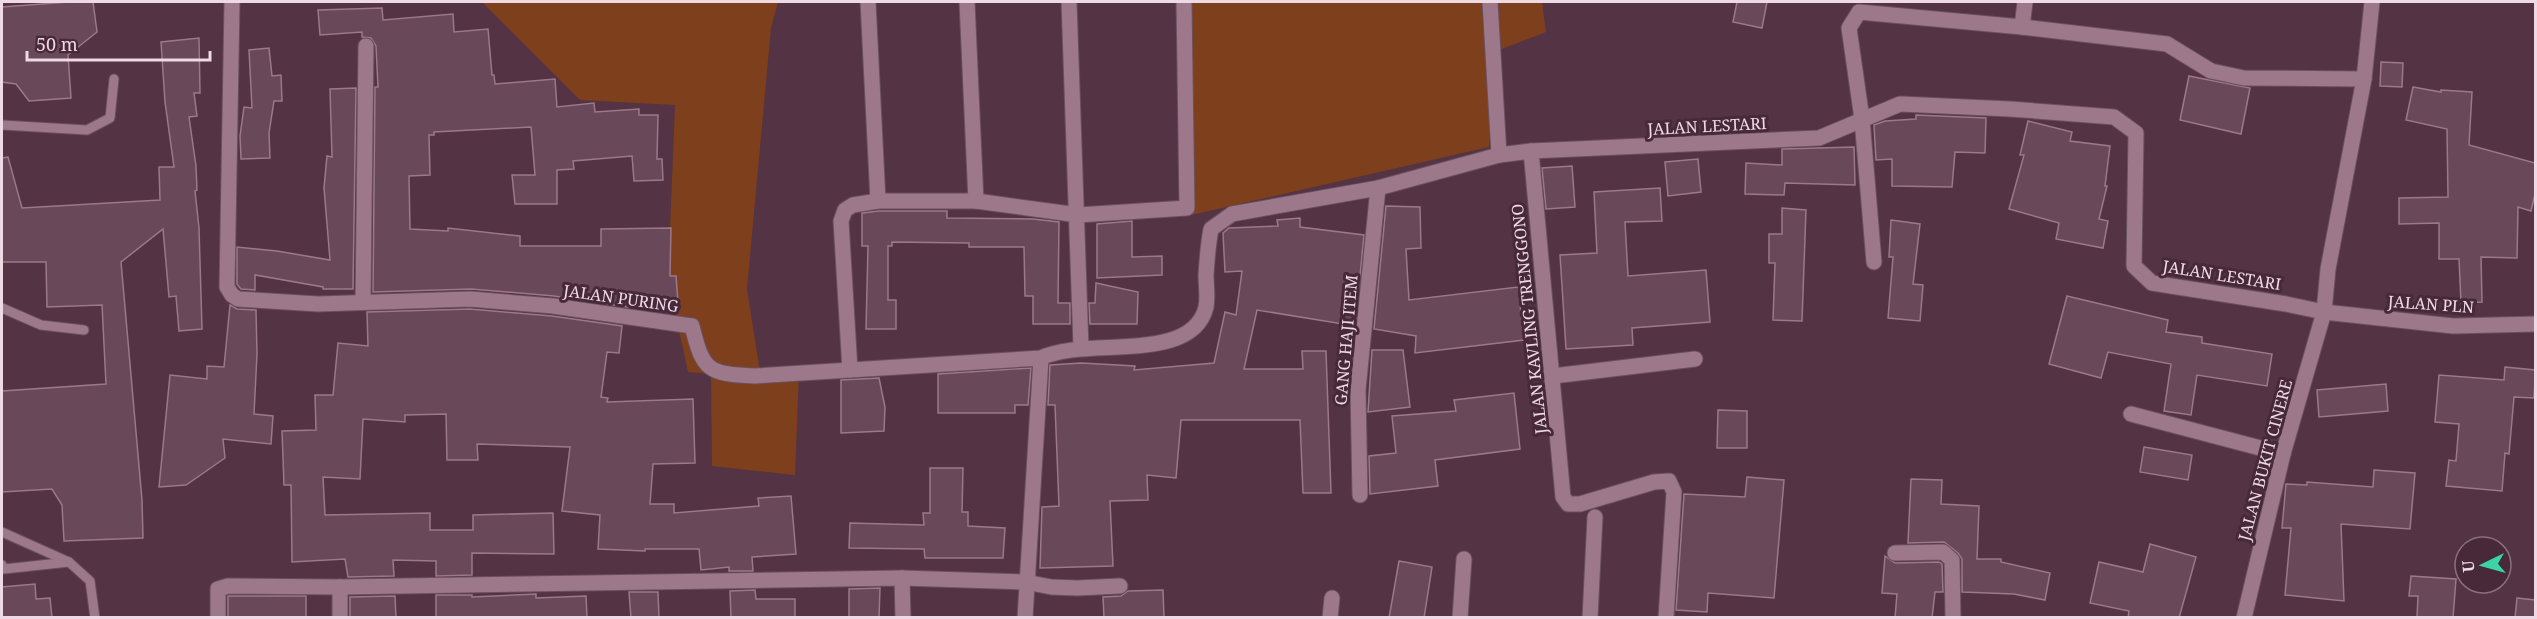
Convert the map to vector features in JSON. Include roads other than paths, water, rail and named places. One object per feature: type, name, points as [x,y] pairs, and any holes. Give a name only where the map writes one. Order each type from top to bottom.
[{"type":"street","name":"JALAN PURING","points":[[232,2],[227,287],[238,299],[318,304],[470,299],[553,306],[692,326],[699,356],[704,363],[736,375],[755,376],[1041,358]]},
{"type":"street","points":[[868,2],[878,201]]},
{"type":"street","points":[[967,2],[976,201]]},
{"type":"street","points":[[1068,2],[1082,347]]},
{"type":"street","points":[[850,370],[841,221],[845,210],[853,205],[878,201],[976,201],[1078,214],[1187,208],[1184,2]]},
{"type":"street","points":[[1490,2],[1499,155]]},
{"type":"street","points":[[2022,27],[2025,2]]},
{"type":"street","name":"JALAN BUKIT CINERE","points":[[2244,618],[2283,454],[2324,312],[2328,269],[2364,79],[2372,2]]},
{"type":"street","points":[[1874,262],[1862,120],[1849,28],[1859,12],[2022,27],[2167,44],[2211,71],[2244,78],[2364,79]]},
{"type":"street","points":[[363,302],[366,46]]},
{"type":"street","name":"JALAN LESTARI","points":[[1041,358],[1055,351],[1082,347],[1156,345],[1183,337],[1198,326],[1206,307],[1207,254],[1211,229],[1232,214],[1378,188],[1499,155],[1531,151],[1819,138],[1900,104],[2114,117],[2136,133],[2134,266],[2152,283],[2324,312]]},
{"type":"street","name":"JALAN KAVLING TRENGGONO","points":[[1531,151],[1563,497],[1568,504],[1580,504],[1654,482],[1669,481],[1674,492],[1666,618]]},
{"type":"street","name":"GANG HAJI ITEM","points":[[1360,495],[1358,390],[1378,188]]},
{"type":"street","name":"JALAN PLN","points":[[2324,312],[2453,326],[2535,324]]},
{"type":"street","points":[[1026,618],[1026,582],[1041,358]]},
{"type":"street","points":[[1552,376],[1695,359]]},
{"type":"street","points":[[2131,414],[2283,454]]},
{"type":"street","points":[[1590,618],[1595,517]]},
{"type":"street","points":[[1895,553],[1943,552],[1952,560],[1953,618]]},
{"type":"street","points":[[1460,618],[1464,559]]},
{"type":"street","points":[[902,578],[903,618]]},
{"type":"street","points":[[218,618],[218,589],[223,587],[902,578],[1026,582],[1051,587],[1077,588],[1120,586]]},
{"type":"street","points":[[340,587],[340,618]]},
{"type":"street","points":[[1330,618],[1332,598]]},
{"type":"lane","points":[[2,125],[87,130],[111,118],[114,80]]},
{"type":"lane","points":[[2,308],[40,325],[84,330]]},
{"type":"lane","points":[[2,532],[69,562],[90,581],[95,618]]},
{"type":"lane","points":[[2,565],[4,569],[69,562]]}]
